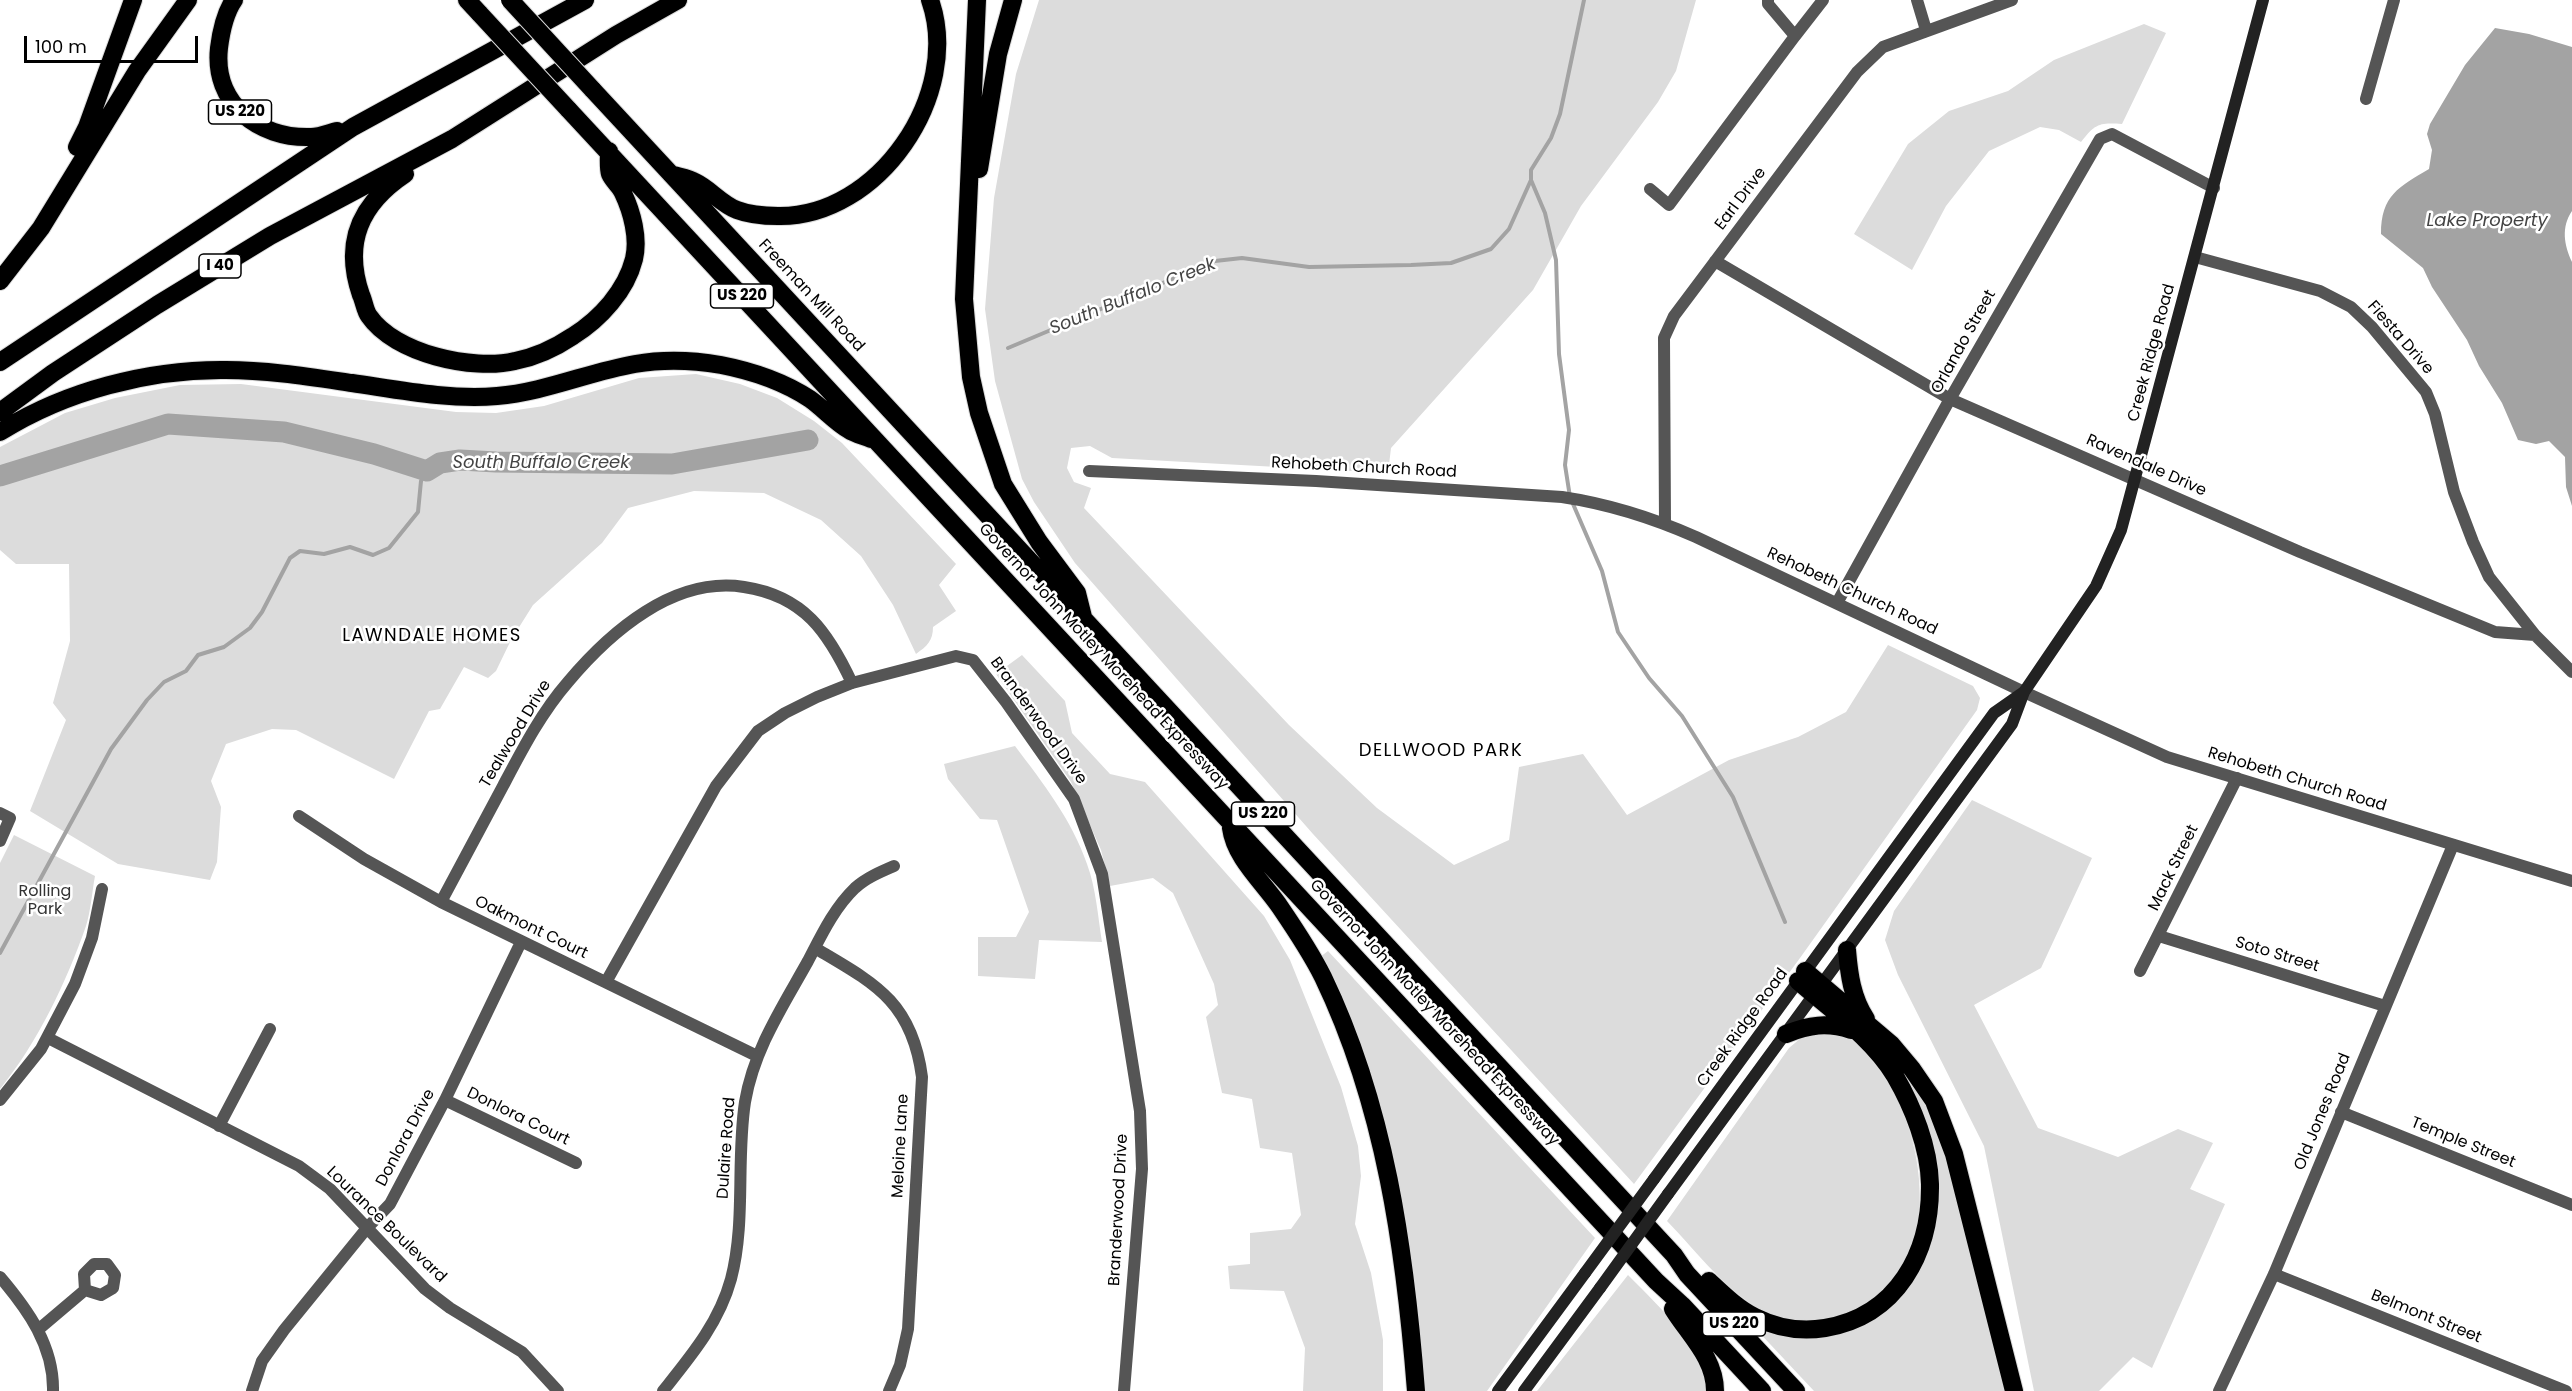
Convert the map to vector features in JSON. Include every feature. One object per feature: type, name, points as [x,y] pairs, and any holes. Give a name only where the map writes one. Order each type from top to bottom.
[{"type":"highway","points":[[22,250],[87,127],[133,0]]},
{"type":"highway","points":[[0,281],[41,228],[136,71],[188,0]]},
{"type":"highway","name":"US 220","points":[[234,0],[221,32],[218,58],[221,77],[236,108],[250,122],[267,130],[297,137],[313,138],[354,127]]},
{"type":"highway","name":"Governor John Motley Morehead Expressway","points":[[467,0],[1656,1281],[1682,1305],[1762,1391]]},
{"type":"highway","name":"Freeman Mill Road","points":[[510,0],[1083,618]]},
{"type":"highway","name":"I 40","points":[[0,362],[354,127],[585,0]]},
{"type":"highway","name":"I 40","points":[[0,412],[138,317],[251,248],[452,139],[616,36],[678,0]]},
{"type":"highway","points":[[672,175],[694,181],[735,209],[756,215],[800,216],[817,212],[849,194],[884,168],[900,150],[923,109],[936,69],[934,12],[930,0]]},
{"type":"highway","points":[[964,298],[977,0]]},
{"type":"highway","name":"US 220","points":[[1013,0],[998,54],[989,101],[964,298],[971,377],[979,413],[1003,484],[1040,543],[1077,593],[1083,618]]},
{"type":"highway","points":[[452,139],[445,147],[393,182],[373,202],[361,221],[355,237],[353,252],[358,286],[369,316],[398,342],[457,362],[497,364],[533,356],[551,349],[584,329],[612,303],[634,260],[635,245],[634,223],[623,192],[610,173],[609,152]]},
{"type":"highway","points":[[0,432],[49,406],[131,381],[174,372],[227,369],[280,374],[405,392],[477,397],[529,391],[636,364],[668,361],[720,365],[774,381],[807,398],[850,431],[876,440]]},
{"type":"highway","name":"Governor John Motley Morehead Expressway","points":[[1083,618],[1674,1255],[1687,1274],[1797,1391]]},
{"type":"highway","points":[[1230,823],[1233,844],[1280,907],[1322,975],[1354,1052],[1376,1117],[1393,1199],[1412,1340],[1416,1391]]},
{"type":"highway","points":[[1847,950],[1856,999],[1874,1030]]},
{"type":"highway","points":[[1802,976],[1890,1044],[1912,1069],[1934,1101],[1954,1154],[2014,1391]]},
{"type":"highway","points":[[1674,1255],[1693,1265],[1731,1302],[1756,1317],[1779,1326],[1805,1331],[1841,1325],[1864,1317],[1878,1308],[1905,1278],[1921,1240],[1930,1181],[1924,1145],[1916,1120],[1895,1076],[1872,1046],[1855,1031],[1818,990]]},
{"type":"highway","points":[[1786,1034],[1817,1025],[1831,1025],[1855,1031]]},
{"type":"highway","points":[[1656,1281],[1677,1316],[1701,1348],[1715,1378],[1715,1391]]},
{"type":"main road","name":"Creek Ridge Road","points":[[1524,1391],[2012,724],[2024,692],[2096,586],[2121,530],[2136,479],[2263,0]]},
{"type":"main road","name":"Creek Ridge Road","points":[[1498,1391],[1994,713],[2024,692]]},
{"type":"street","points":[[1768,0],[1768,4],[1795,36]]},
{"type":"street","points":[[1650,189],[1669,205],[1823,0]]},
{"type":"street","points":[[1917,0],[1926,30]]},
{"type":"street","name":"Earl Drive","points":[[1665,524],[1664,338],[1674,316],[1857,72],[1883,47],[2012,0]]},
{"type":"street","points":[[2366,99],[2394,0]]},
{"type":"street","name":"Orlando Street","points":[[1837,603],[1950,399],[2100,139],[2112,134],[2214,188]]},
{"type":"street","name":"Fiesta Drive","points":[[2195,256],[2320,291],[2351,307],[2372,327],[2426,392],[2435,414],[2454,492],[2473,542],[2489,577],[2535,635]]},
{"type":"street","name":"Ravendale Drive","points":[[1715,261],[1950,399],[2300,552],[2495,632],[2535,635]]},
{"type":"street","name":"Rehobeth Church Road","points":[[1089,471],[1316,481],[1562,497],[1595,502],[1665,524],[2167,758],[2572,881]]},
{"type":"street","name":"Tealwood Drive","points":[[441,902],[545,712],[567,682],[592,656],[620,630],[650,609],[681,594],[710,587],[731,585],[764,590],[796,605],[820,626],[837,651],[852,683]]},
{"type":"street","points":[[2535,635],[2572,672]]},
{"type":"street","name":"Branderwood Drive","points":[[606,982],[716,786],[758,731],[785,713],[852,683],[956,656],[973,660],[1006,702],[1074,799],[1102,874],[1140,1111],[1142,1169],[1124,1391]]},
{"type":"street","name":"Mack Street","points":[[2140,971],[2237,778]]},
{"type":"street","points":[[0,841],[5,815]]},
{"type":"street","name":"Oakmont Court","points":[[299,816],[364,859],[441,902],[757,1056]]},
{"type":"street","name":"Old Jones Road","points":[[2219,1391],[2274,1274],[2453,845]]},
{"type":"street","name":"Dulaire Road","points":[[663,1391],[703,1340],[721,1307],[731,1277],[737,1239],[743,1120],[748,1086],[757,1056],[837,910],[856,886],[894,866]]},
{"type":"street","points":[[0,1101],[48,1038],[75,984],[92,938],[102,889]]},
{"type":"street","name":"Soto Street","points":[[2159,936],[2385,1006]]},
{"type":"street","name":"Donlora Drive","points":[[252,1391],[262,1361],[367,1228],[390,1204],[445,1100],[521,942]]},
{"type":"street","name":"Meloine Lane","points":[[815,948],[865,978],[884,993],[903,1016],[920,1062],[922,1077],[908,1329],[900,1365],[889,1391]]},
{"type":"street","points":[[219,1126],[270,1029]]},
{"type":"street","name":"Lourance Boulevard","points":[[48,1038],[300,1167],[330,1189],[425,1289],[450,1308],[522,1352],[558,1391]]},
{"type":"street","name":"Donlora Court","points":[[445,1100],[576,1163]]},
{"type":"street","name":"Temple Street","points":[[2341,1112],[2572,1205]]},
{"type":"street","name":"Belmont Street","points":[[2274,1274],[2566,1391]]},
{"type":"street","points":[[0,1277],[39,1329],[52,1365],[53,1391]]},
{"type":"street","points":[[39,1329],[85,1290]]},
{"type":"green space","points":[[1039,0],[1696,0],[1676,71],[1658,102],[1581,206],[1533,290],[1391,448],[1388,473],[1112,458],[1090,446],[1071,448],[1067,468],[1074,482],[1091,488],[1084,508],[1289,725],[1377,808],[1454,865],[1509,840],[1519,767],[1583,754],[1627,815],[1729,760],[1798,737],[1846,712],[1888,645],[1973,686],[1980,698],[1977,710],[1800,958],[1634,1184],[1313,834],[1075,563],[1034,502],[1022,479],[995,381],[985,309],[994,198],[1016,74]]},
{"type":"green space","points":[[2144,24],[2166,33],[2122,124],[2108,123],[2098,126],[2090,131],[2081,142],[2059,130],[2040,127],[1989,151],[1946,206],[1912,270],[1854,234],[1908,144],[1949,111],[2008,91],[2054,60]]},
{"type":"green space","points":[[696,374],[740,384],[777,398],[814,421],[842,443],[956,564],[939,585],[956,611],[933,627],[931,640],[916,654],[893,605],[861,556],[821,520],[764,493],[694,491],[628,508],[602,543],[533,605],[511,640],[496,671],[488,678],[464,667],[440,709],[429,711],[394,779],[296,730],[272,729],[226,744],[211,781],[221,807],[217,862],[210,880],[118,864],[30,811],[66,720],[53,703],[70,641],[69,564],[16,564],[0,550],[0,447],[65,413],[115,398],[180,385],[241,384],[456,412],[496,413],[544,406],[639,378]]},
{"type":"green space","points":[[1022,655],[1065,701],[1072,733],[1110,774],[1145,782],[1264,916],[1290,960],[1341,1087],[1358,1146],[1361,1176],[1355,1224],[1371,1273],[1383,1340],[1383,1391],[1303,1391],[1305,1348],[1284,1291],[1230,1289],[1228,1266],[1250,1264],[1250,1233],[1291,1229],[1301,1215],[1292,1153],[1260,1148],[1252,1099],[1222,1093],[1206,1017],[1218,1005],[1214,984],[1173,893],[1153,878],[1110,886],[1101,850],[1071,782],[996,674]]},
{"type":"green space","points":[[1015,746],[1056,802],[1081,848],[1093,883],[1102,942],[1039,940],[1035,979],[978,976],[978,937],[1016,937],[1029,912],[997,820],[980,819],[948,779],[944,764]]},
{"type":"green space","points":[[1972,800],[2092,858],[2041,968],[1974,1005],[2038,1128],[2118,1157],[2178,1129],[2213,1143],[2190,1189],[2225,1204],[2152,1368],[2133,1357],[2099,1391],[2034,1391],[1984,1146],[1898,975],[1885,940],[1894,911]]},
{"type":"green space","name":"Rolling Park","points":[[14,835],[95,876],[86,926],[60,990],[27,1052],[0,1089],[0,863]]},
{"type":"green space","points":[[1328,951],[1595,1238],[1487,1391],[1422,1391],[1392,1160],[1320,957]]},
{"type":"green space","points":[[1821,1032],[1845,1037],[1856,1043],[1877,1067],[1896,1097],[1910,1132],[1918,1169],[1919,1207],[1913,1243],[1898,1275],[1873,1300],[1838,1316],[1811,1321],[1794,1321],[1767,1313],[1739,1295],[1714,1272],[1667,1221],[1789,1048],[1802,1037]]},
{"type":"green space","points":[[1902,1072],[1906,1074],[1929,1111],[1946,1150],[2006,1391],[1814,1391],[1755,1328],[1758,1324],[1856,1328],[1880,1316],[1914,1279],[1928,1254],[1936,1220],[1938,1185]]},
{"type":"green space","points":[[1628,1275],[1677,1327],[1695,1356],[1708,1391],[1537,1391]]},
{"type":"water","name":"Lake Property","points":[[2495,28],[2529,34],[2572,47],[2572,211],[2566,223],[2565,236],[2572,262],[2572,506],[2566,487],[2565,457],[2549,441],[2536,444],[2518,440],[2502,403],[2479,366],[2467,340],[2432,287],[2423,268],[2381,234],[2384,210],[2388,201],[2401,187],[2429,169],[2432,150],[2427,134],[2430,124],[2465,65]]},
{"type":"waterway","name":"South Buffalo Creek","points":[[1008,348],[1215,261],[1242,258],[1309,267],[1411,265],[1451,263],[1491,249],[1509,229],[1531,180],[1531,170],[1551,138],[1560,114],[1584,0]]},
{"type":"waterway","points":[[1531,180],[1545,213],[1556,260],[1559,354],[1569,430],[1565,465],[1570,497],[1602,571],[1618,632],[1649,678],[1682,716],[1733,797],[1785,922]]},
{"type":"waterway","name":"South Buffalo Creek","points":[[0,476],[168,424],[284,432],[374,454],[427,471],[440,463],[460,460],[672,464],[808,440]]},
{"type":"waterway","points":[[0,953],[111,749],[147,700],[164,682],[186,671],[198,655],[224,647],[250,628],[262,612],[290,558],[300,551],[324,554],[350,547],[373,555],[389,548],[418,512],[421,481],[427,471]]},
{"type":"district","name":"LAWNDALE HOMES","points":[[432,636]]},
{"type":"district","name":"DELLWOOD PARK","points":[[1441,751]]}]
